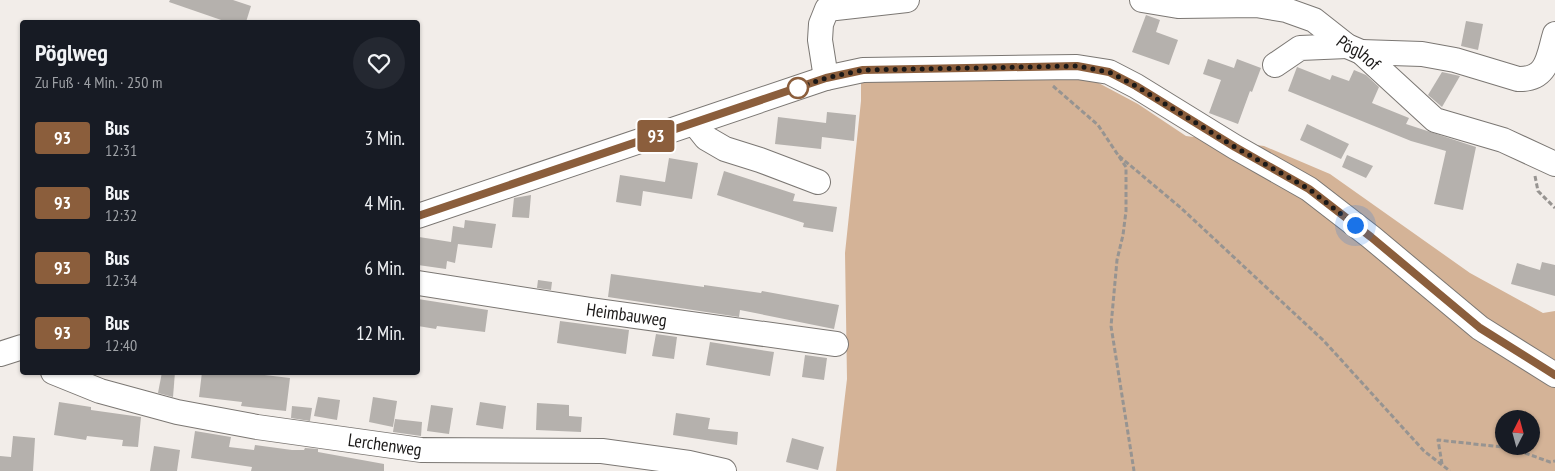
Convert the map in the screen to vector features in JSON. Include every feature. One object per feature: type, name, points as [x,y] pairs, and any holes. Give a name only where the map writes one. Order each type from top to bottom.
[{"type":"street","points":[[826,78],[820,40],[821,24],[827,9],[907,0]]},
{"type":"street","name":"Pöglhof","points":[[1142,0],[1178,6],[1256,5],[1286,10],[1314,20],[1354,49],[1435,120],[1503,140],[1555,164]]},
{"type":"street","points":[[1275,64],[1300,48],[1354,49],[1422,54],[1454,60],[1518,79],[1525,79],[1532,78],[1543,71],[1555,34]]},
{"type":"street","points":[[420,215],[826,78],[863,70],[1077,66],[1109,72],[1136,86],[1227,143],[1309,189],[1371,237],[1480,328],[1555,375]]},
{"type":"street","points":[[694,123],[706,138],[724,149],[760,160],[818,182]]},
{"type":"street","name":"Heimbauweg","points":[[420,283],[591,310],[836,344]]},
{"type":"street","name":"Lerchenweg","points":[[60,375],[100,391],[177,412],[257,427],[421,450],[602,451],[688,463],[724,471]]},
{"type":"path","points":[[1032,68],[1098,125],[1126,167],[1126,211],[1117,260],[1111,326],[1134,471]]},
{"type":"path","points":[[1119,156],[1181,208],[1310,328],[1361,380],[1391,416],[1418,444],[1450,471]]},
{"type":"path","points":[[1442,464],[1438,440],[1511,448],[1550,462],[1555,460]]},
{"type":"shaded area","points":[[1025,73],[1093,80],[1138,104],[1186,136],[1264,146],[1330,174],[1470,273],[1543,313],[1555,311],[1555,471],[836,471],[847,379],[845,253],[861,101],[861,78],[992,81]]},
{"type":"building","points":[[170,0],[233,0],[251,6],[247,20],[221,20],[169,2]]},
{"type":"building","points":[[1146,15],[1160,20],[1156,32],[1178,40],[1169,65],[1132,52]]},
{"type":"building","points":[[1466,21],[1483,24],[1478,50],[1461,46]]},
{"type":"building","points":[[1208,59],[1234,68],[1237,59],[1261,68],[1238,124],[1209,113],[1221,80],[1203,74]]},
{"type":"building","points":[[1297,67],[1330,80],[1332,75],[1349,81],[1354,70],[1366,75],[1379,87],[1372,103],[1409,118],[1406,124],[1476,147],[1463,210],[1434,204],[1446,151],[1411,141],[1288,91]]},
{"type":"building","points":[[1442,72],[1460,76],[1442,107],[1428,95]]},
{"type":"building","points":[[827,112],[856,115],[854,141],[822,137],[821,149],[775,144],[778,117],[826,123]]},
{"type":"building","points":[[1307,124],[1349,144],[1341,159],[1300,140]]},
{"type":"building","points":[[1347,155],[1373,166],[1366,178],[1342,167]]},
{"type":"building","points":[[669,158],[698,163],[692,199],[643,191],[641,206],[616,202],[620,175],[665,182]]},
{"type":"building","points":[[724,171],[795,194],[793,201],[837,207],[833,232],[803,227],[804,223],[717,195]]},
{"type":"building","points":[[531,195],[529,218],[512,217],[514,198]]},
{"type":"building","points":[[465,220],[496,224],[492,248],[458,244],[455,263],[447,261],[446,269],[420,265],[420,237],[451,242],[453,226],[464,228]]},
{"type":"building","points":[[1542,262],[1555,265],[1555,296],[1511,284],[1517,263],[1540,270]]},
{"type":"building","points":[[611,274],[704,287],[704,285],[761,293],[762,291],[839,305],[834,329],[740,310],[739,317],[608,297]]},
{"type":"building","points":[[538,280],[552,282],[551,290],[537,288]]},
{"type":"building","points":[[420,299],[488,310],[485,332],[437,326],[436,329],[420,326]]},
{"type":"building","points":[[560,321],[629,330],[626,354],[557,343]]},
{"type":"building","points":[[656,334],[677,337],[674,359],[652,356]]},
{"type":"building","points":[[710,342],[774,352],[770,376],[706,365]]},
{"type":"building","points":[[805,355],[827,358],[824,380],[802,377]]},
{"type":"building","points":[[161,375],[175,375],[173,397],[158,393]]},
{"type":"building","points":[[202,375],[264,375],[290,378],[286,411],[241,406],[242,402],[199,397]]},
{"type":"building","points":[[318,397],[340,400],[337,420],[314,416]]},
{"type":"building","points":[[373,397],[397,401],[393,427],[369,422]]},
{"type":"building","points":[[59,402],[91,407],[91,410],[141,417],[138,447],[122,446],[123,440],[87,436],[86,440],[54,435]]},
{"type":"building","points":[[480,402],[506,406],[503,429],[476,425]]},
{"type":"building","points":[[537,403],[569,405],[569,416],[582,417],[581,432],[536,430]]},
{"type":"building","points":[[431,405],[453,408],[449,434],[427,431]]},
{"type":"building","points":[[292,406],[312,408],[310,421],[291,418]]},
{"type":"building","points":[[676,413],[710,418],[708,429],[738,432],[737,445],[673,435]]},
{"type":"building","points":[[395,419],[422,422],[421,436],[393,432]]},
{"type":"building","points":[[195,431],[231,437],[229,447],[254,450],[255,445],[292,450],[318,449],[318,452],[384,464],[384,471],[251,471],[252,467],[191,458]]},
{"type":"building","points":[[13,436],[35,438],[33,471],[0,471],[0,456],[11,457]]},
{"type":"building","points":[[792,438],[824,447],[818,470],[786,462]]},
{"type":"building","points":[[154,446],[180,450],[177,471],[150,471]]},
{"type":"bus line","name":"93","points":[[420,215],[826,78],[863,70],[1077,66],[1109,72],[1136,86],[1235,147],[1309,189],[1371,237],[1480,328],[1555,375]]},
{"type":"route","points":[[798,88],[794,89],[826,78],[863,70],[1077,66],[1109,72],[1136,86],[1235,147],[1309,189],[1355,225]]}]
